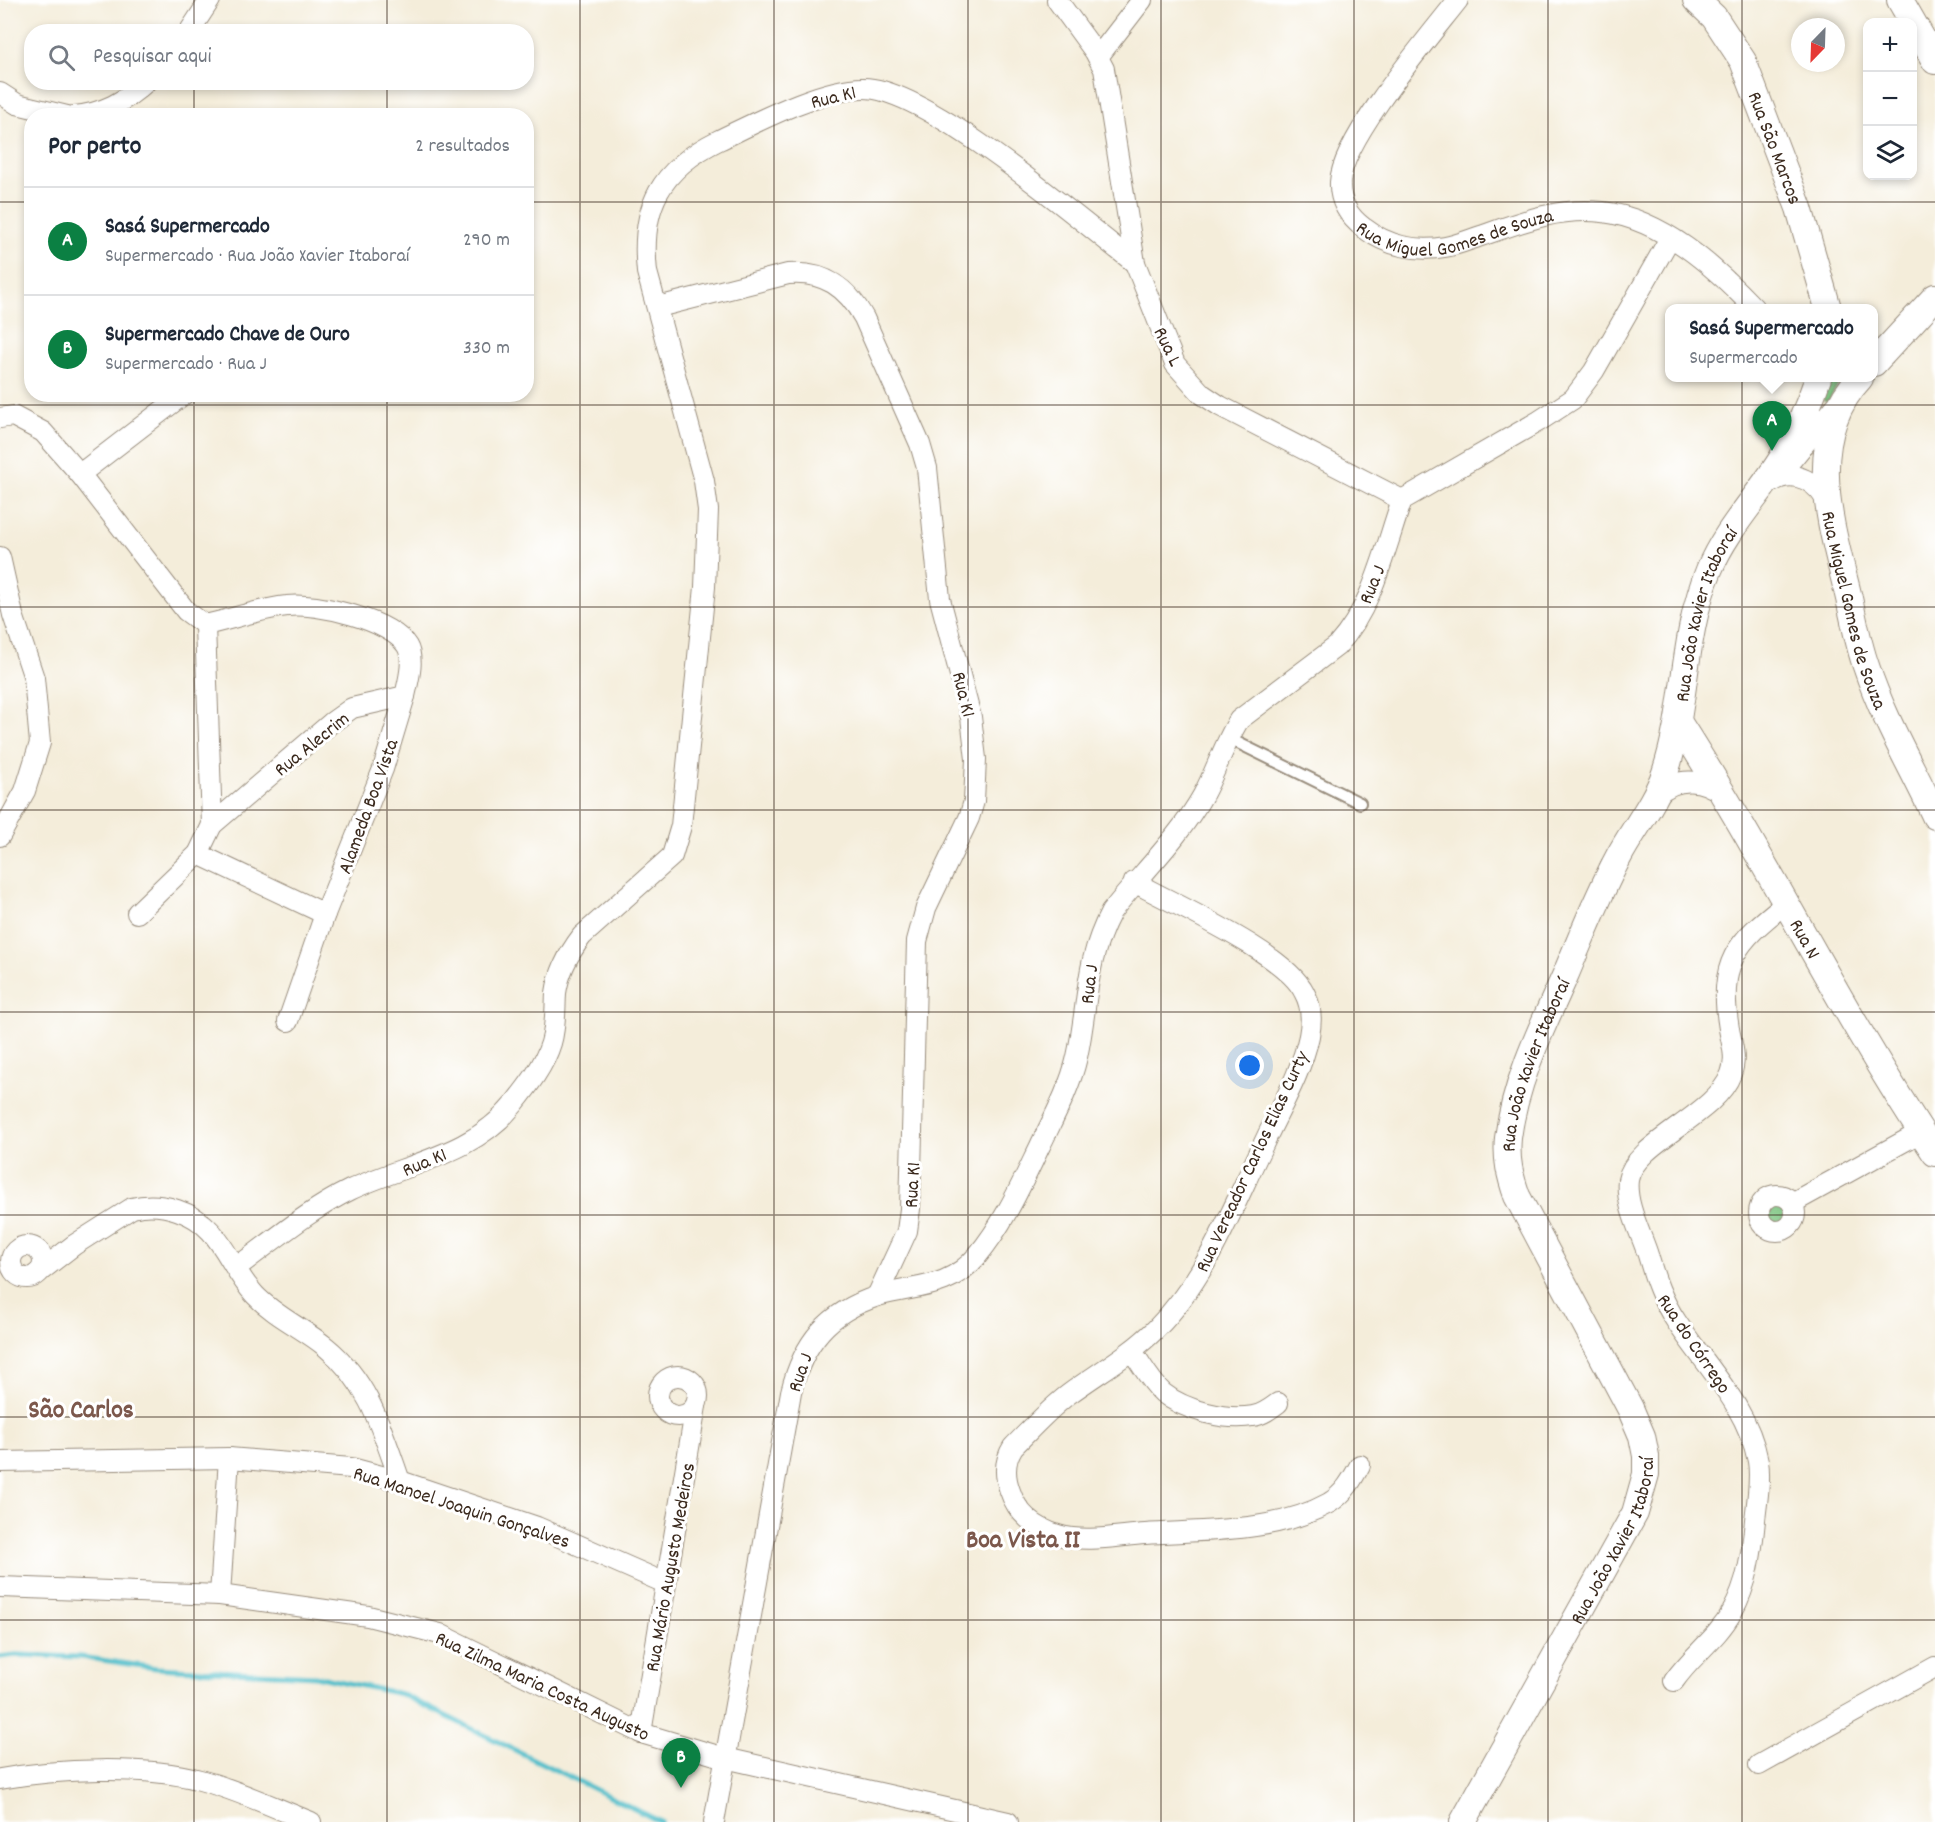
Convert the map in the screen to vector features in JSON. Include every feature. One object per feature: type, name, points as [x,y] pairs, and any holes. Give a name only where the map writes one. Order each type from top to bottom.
[{"type":"street","points":[[194,24],[210,0]]},
{"type":"street","points":[[1057,0],[1101,63],[1142,0]]},
{"type":"street","name":"Rua Miguel Gomes de Souza","points":[[1458,0],[1369,117],[1349,154],[1340,181],[1341,196],[1345,208],[1355,221],[1381,239],[1415,249],[1448,247],[1538,216],[1561,212],[1620,215],[1670,238],[1708,266],[1749,304]]},
{"type":"street","name":"Rua São Marcos","points":[[1696,0],[1725,30],[1743,61],[1799,208],[1827,304]]},
{"type":"street","points":[[1900,0],[1935,61]]},
{"type":"street","name":"Rua L","points":[[1101,63],[1135,263],[1175,364],[1202,394],[1244,419],[1402,500]]},
{"type":"street","name":"Rua K1","points":[[237,1267],[328,1203],[351,1190],[441,1155],[476,1138],[499,1120],[545,1059],[552,1042],[559,977],[573,948],[582,936],[659,869],[675,849],[681,826],[699,645],[708,510],[704,481],[647,272],[645,248],[655,201],[666,180],[683,160],[786,109],[845,90],[864,88],[891,93],[924,107],[1008,166],[1135,263]]},
{"type":"street","points":[[108,108],[125,101],[137,90]]},
{"type":"street","points":[[0,93],[17,104],[34,108]]},
{"type":"street","points":[[1402,500],[1574,399],[1594,371],[1670,238]]},
{"type":"street","name":"Rua K1","points":[[658,307],[788,274],[803,273],[833,282],[854,299],[864,318],[920,444],[927,468],[940,599],[972,717],[976,780],[969,818],[920,925],[910,1209],[907,1231],[877,1296]]},
{"type":"street","points":[[1878,359],[1935,297]]},
{"type":"street","points":[[1812,394],[1854,385]]},
{"type":"street","name":"Rua Miguel Gomes de Souza","points":[[1854,385],[1837,414],[1827,447],[1828,499],[1866,666],[1935,816]]},
{"type":"street","points":[[1772,482],[1812,394]]},
{"type":"street","points":[[1812,394],[1828,499]]},
{"type":"street","name":"Rua João Xavier Itaboraí","points":[[1463,1822],[1629,1525],[1646,1474],[1642,1436],[1630,1408],[1527,1219],[1510,1175],[1507,1158],[1508,1137],[1515,1106],[1538,1038],[1604,885],[1656,795],[1679,723],[1687,653],[1702,590],[1720,548],[1749,503],[1781,460],[1812,394]]},
{"type":"street","points":[[80,474],[174,402]]},
{"type":"street","points":[[0,417],[13,416],[43,432],[80,474],[186,610],[206,625]]},
{"type":"street","points":[[1749,503],[1772,482],[1784,476],[1803,478],[1828,499]]},
{"type":"street","name":"Rua J","points":[[715,1820],[796,1373],[808,1345],[816,1335],[855,1307],[877,1296],[922,1289],[951,1277],[976,1257],[1002,1221],[1070,1081],[1083,1028],[1090,964],[1095,946],[1111,912],[1197,805],[1228,738],[1239,720],[1347,636],[1371,590],[1402,500]]},
{"type":"street","points":[[0,557],[13,615],[34,678],[40,743],[25,791],[0,836]]},
{"type":"street","points":[[206,625],[286,606],[306,605],[351,615],[384,629],[406,645],[410,664],[405,696]]},
{"type":"street","points":[[206,625],[212,825]]},
{"type":"street","name":"Rua Alecrim","points":[[137,913],[198,854],[212,825],[331,723],[352,708],[405,696]]},
{"type":"street","name":"Alameda Boa Vista","points":[[288,1021],[325,914],[383,769],[405,696]]},
{"type":"street","name":"Rua N","points":[[1679,723],[1728,799],[1786,903],[1935,1153]]},
{"type":"street","points":[[1656,795],[1671,784],[1689,781],[1707,785],[1728,799]]},
{"type":"street","points":[[198,854],[325,914]]},
{"type":"street","name":"Rua Vereador Carlos Elias Curty","points":[[1134,882],[1277,960],[1304,991],[1311,1018],[1309,1038],[1291,1085],[1208,1259],[1180,1301],[1132,1351],[1068,1395],[1009,1454],[1005,1471],[1015,1503],[1028,1519],[1046,1530],[1066,1537],[1094,1538],[1243,1527],[1276,1521],[1329,1503],[1341,1494],[1360,1465]]},
{"type":"street","name":"Rua do Córrego","points":[[1674,1681],[1686,1663],[1721,1630],[1744,1587],[1753,1546],[1758,1464],[1747,1425],[1737,1403],[1689,1340],[1659,1291],[1632,1208],[1628,1182],[1631,1172],[1644,1155],[1707,1105],[1727,1082],[1734,1056],[1726,990],[1729,969],[1738,948],[1749,933],[1786,903]]},
{"type":"street","points":[[1792,1203],[1921,1132]]},
{"type":"street","points":[[34,1276],[119,1214],[142,1206],[169,1207],[200,1219],[210,1228],[255,1294],[271,1310],[311,1335],[348,1367],[365,1390],[378,1417],[400,1481]]},
{"type":"street","points":[[1132,1351],[1152,1382],[1164,1394],[1194,1408],[1229,1416],[1253,1416],[1278,1403]]},
{"type":"street","name":"Rua Mário Augusto Medeiros","points":[[641,1733],[697,1400]]},
{"type":"street","points":[[220,1594],[230,1458]]},
{"type":"street","name":"Rua Manoel Joaquin Gonçalves","points":[[0,1462],[230,1458],[290,1461],[351,1468],[400,1481],[537,1527],[665,1583]]},
{"type":"street","name":"Rua Zilma Maria Costa Augusto","points":[[0,1587],[220,1594],[368,1616],[440,1634],[641,1733],[725,1758],[1008,1822]]},
{"type":"street","points":[[1759,1765],[1935,1667]]},
{"type":"street","points":[[0,1779],[70,1772],[158,1772],[200,1780],[311,1822]]},
{"type":"lane","points":[[1228,738],[1360,803]]},
{"type":"green space","points":[[1825,382],[1838,382],[1828,402],[1823,400]]},
{"type":"green space","points":[[1776,1199],[1786,1203],[1790,1213],[1786,1223],[1776,1227],[1766,1223],[1762,1213],[1766,1203]]},
{"type":"waterway","points":[[0,1657],[16,1655],[81,1657],[156,1668],[315,1676],[401,1694],[661,1822]]},
{"type":"place","name":"Sasá Supermercado","points":[[1772,451]]},
{"type":"place","name":"Supermercado Chave de Ouro","points":[[681,1788]]},
{"type":"district","name":"São Carlos","points":[[81,1408]]},
{"type":"district","name":"Boa Vista II","points":[[1023,1538]]}]
